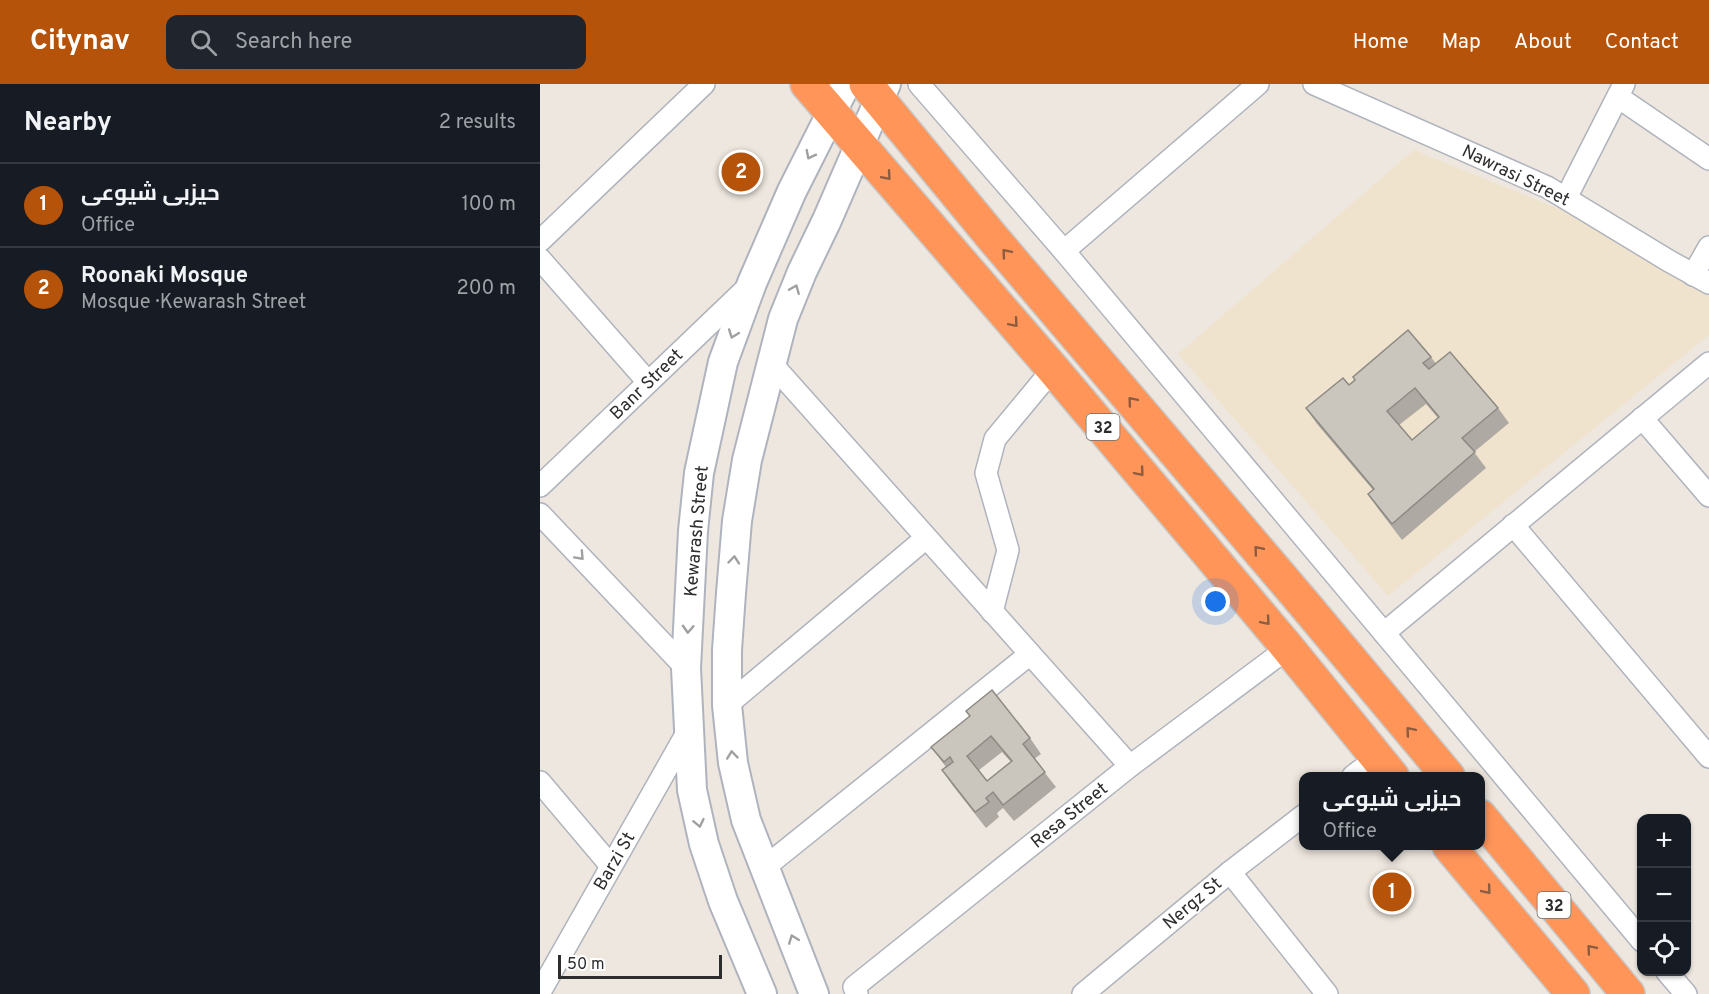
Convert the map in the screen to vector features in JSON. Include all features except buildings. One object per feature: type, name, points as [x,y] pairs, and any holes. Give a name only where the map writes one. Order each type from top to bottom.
[{"type":"highway","name":"32","points":[[807,84],[839,98],[859,144],[1053,369],[1288,648],[1374,770]]},
{"type":"highway","name":"32","points":[[877,89],[1000,246],[1305,604],[1444,772]]},
{"type":"highway","name":"32","points":[[1485,822],[1628,994]]},
{"type":"highway","name":"32","points":[[1452,850],[1573,994]]},
{"type":"main road","points":[[814,994],[746,820],[733,763],[728,705],[727,650],[737,521],[747,460],[771,363],[783,320],[859,144],[877,89]]},
{"type":"main road","name":"Kewarash Street","points":[[762,994],[723,901],[704,844],[692,790],[686,668],[693,531],[699,473],[723,362],[752,284],[792,191],[839,98]]},
{"type":"street","points":[[540,241],[704,84]]},
{"type":"street","points":[[919,84],[1064,251],[1637,936]]},
{"type":"street","points":[[1064,251],[1258,84]]},
{"type":"street","name":"Nawrasi Street","points":[[1314,84],[1547,187],[1701,279]]},
{"type":"street","points":[[1566,198],[1621,91],[1709,159]]},
{"type":"street","points":[[1701,279],[1709,247]]},
{"type":"street","points":[[540,259],[648,382]]},
{"type":"street","name":"Banr Street","points":[[540,486],[752,284]]},
{"type":"street","points":[[771,363],[1130,766]]},
{"type":"street","points":[[1384,633],[1709,363]]},
{"type":"street","points":[[993,612],[1008,550],[986,473],[995,439],[1053,369]]},
{"type":"street","points":[[1642,418],[1709,496]]},
{"type":"street","points":[[540,514],[686,668]]},
{"type":"street","points":[[1513,525],[1709,757]]},
{"type":"street","points":[[728,705],[926,538]]},
{"type":"street","name":"Resa Street","points":[[856,990],[1130,766],[1288,648]]},
{"type":"street","points":[[765,867],[1030,654]]},
{"type":"street","name":"Barzi St","points":[[542,982],[688,731]]},
{"type":"street","points":[[540,782],[611,866]]},
{"type":"street","name":"Nergz St","points":[[1083,994],[1230,872],[1299,819]]},
{"type":"street","points":[[1230,872],[1325,993]]},
{"type":"street","points":[[1670,976],[1686,994]]},
{"type":"shaded area","points":[[1414,150],[1566,212],[1709,296],[1709,335],[1388,596],[1178,354]]},
{"type":"place","name":"Roonaki Mosque","points":[[741,172]]},
{"type":"place","name":"حیزبی شیوعی","points":[[1392,892]]}]
